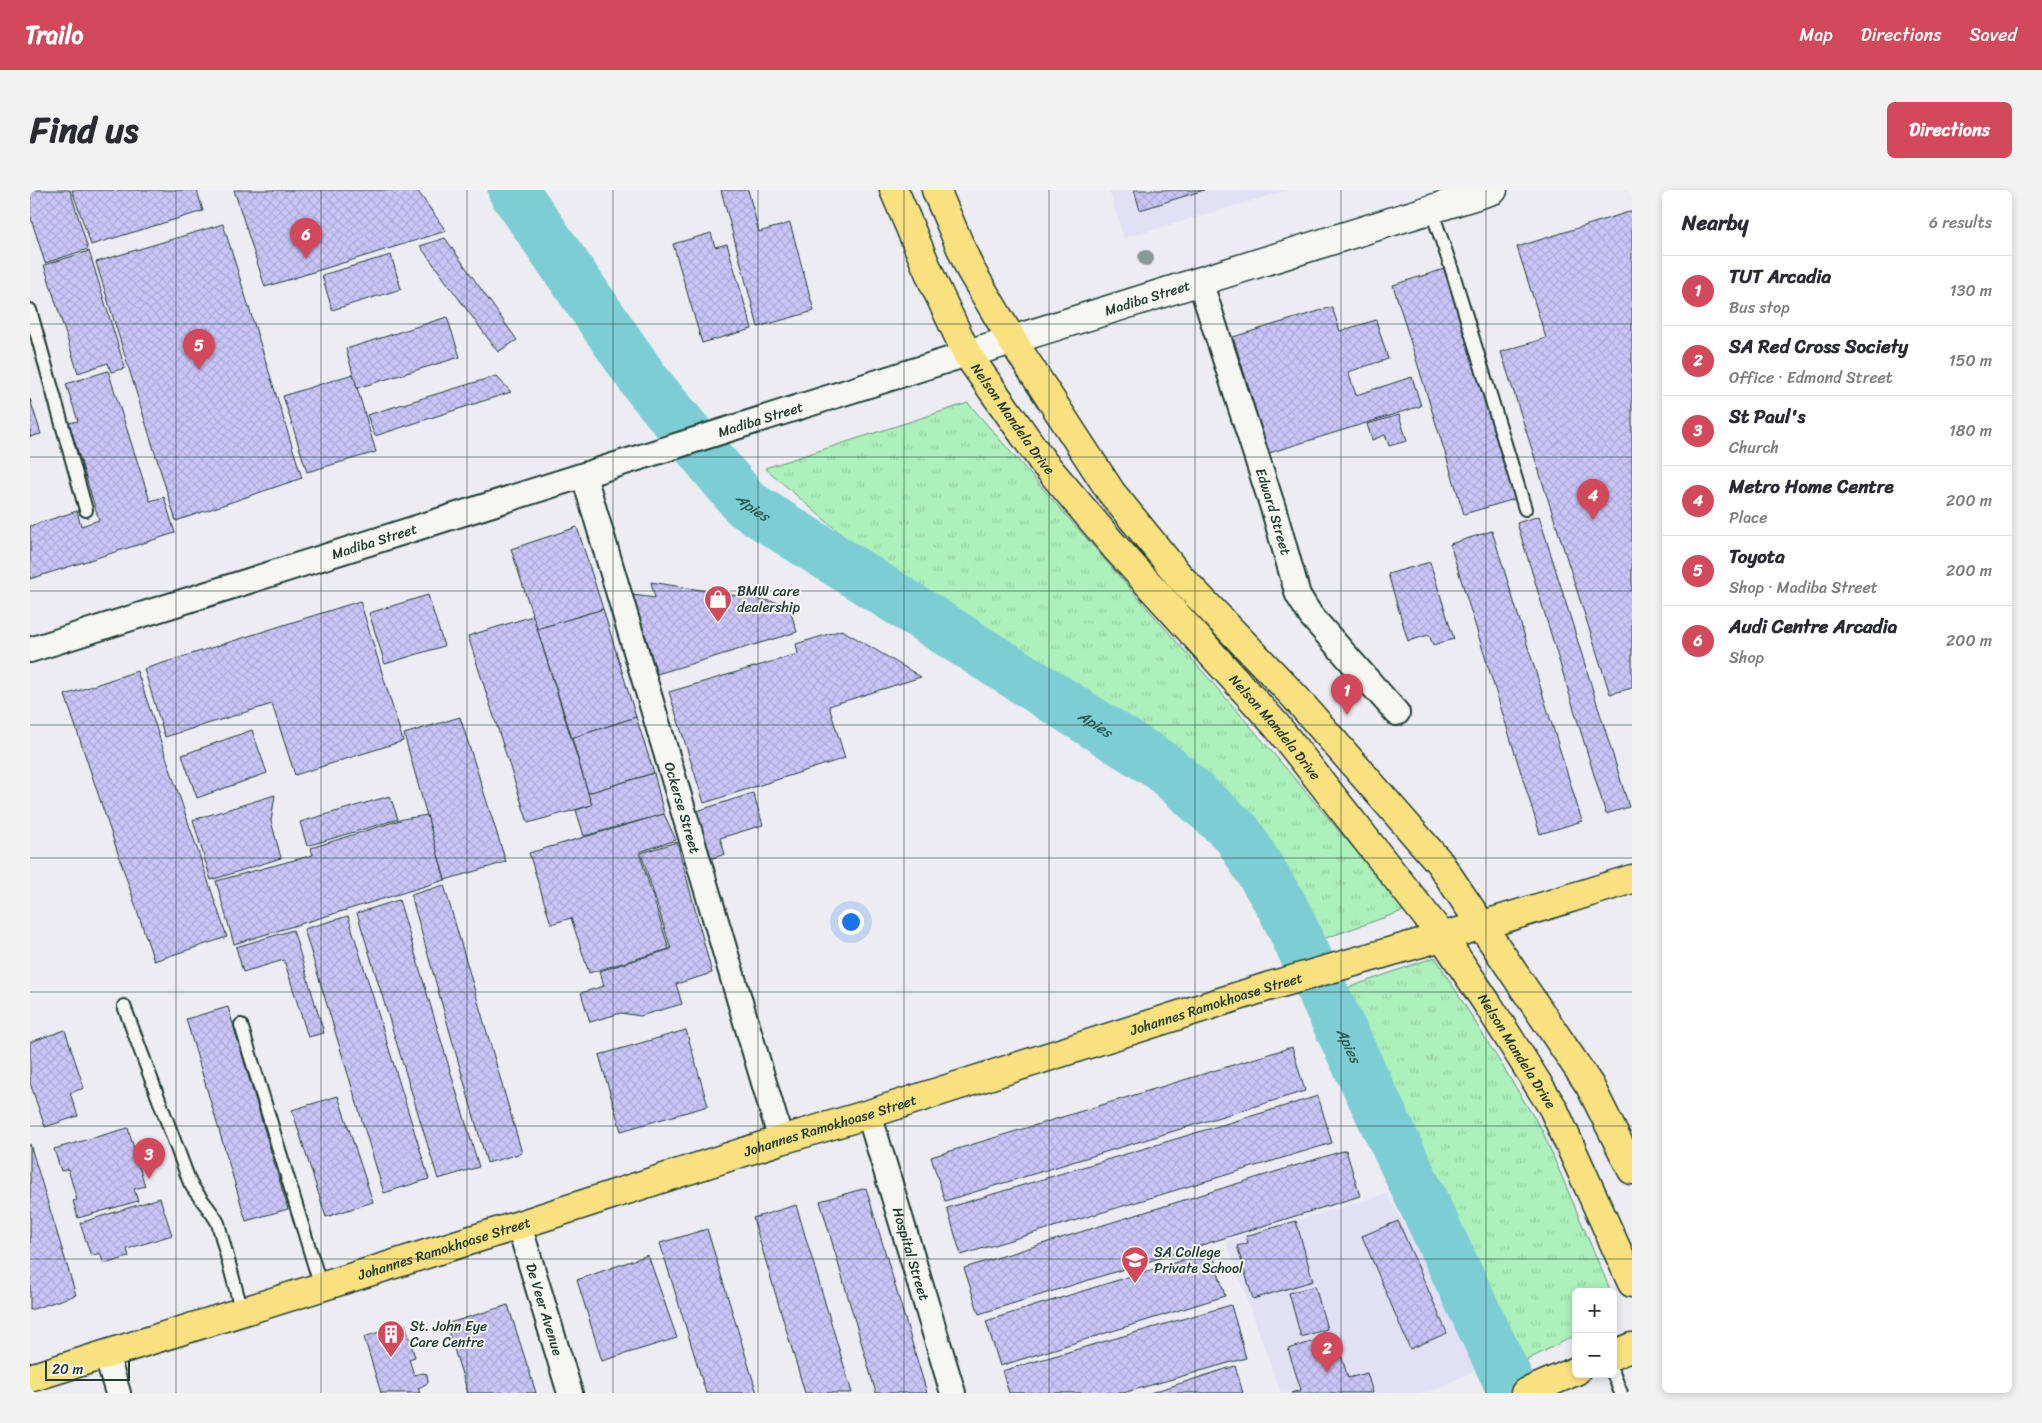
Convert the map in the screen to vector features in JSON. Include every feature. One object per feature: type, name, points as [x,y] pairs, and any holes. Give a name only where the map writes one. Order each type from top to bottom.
[{"type":"main road","name":"Nelson Mandela Drive","points":[[894,190],[934,284],[968,354],[1044,462],[1115,547],[1276,725],[1442,936],[1553,1108],[1632,1283]]},
{"type":"main road","points":[[936,190],[970,270],[1012,340],[1111,492],[1180,577],[1295,698],[1439,862],[1590,1086],[1632,1170]]},
{"type":"main road","name":"Johannes Ramokhoase Street","points":[[30,1378],[1267,987],[1483,925],[1632,879]]},
{"type":"main road","points":[[1617,1353],[1632,1347]]},
{"type":"main road","points":[[1532,1390],[1572,1373]]},
{"type":"street","name":"Madiba Street","points":[[30,650],[1493,190]]},
{"type":"street","name":"Edward Street","points":[[1200,281],[1274,510],[1298,596],[1311,616],[1397,714]]},
{"type":"street","name":"Ockerse Street","points":[[584,476],[781,1140]]},
{"type":"street","name":"Hospital Street","points":[[869,1114],[953,1393]]},
{"type":"street","name":"De Veer Avenue","points":[[519,1225],[570,1393]]},
{"type":"street","points":[[106,1354],[118,1393]]},
{"type":"lane","points":[[1431,210],[1451,267],[1525,509]]},
{"type":"lane","points":[[30,310],[86,510]]},
{"type":"lane","points":[[124,1006],[190,1183],[198,1196],[211,1210],[218,1223],[242,1312]]},
{"type":"lane","points":[[241,1025],[321,1287]]},
{"type":"lane","points":[[1615,1378],[1621,1393]]},
{"type":"shaded area","points":[[1109,190],[1289,190],[1124,238]]},
{"type":"shaded area","points":[[1387,1194],[1483,1367],[1427,1393],[1281,1393],[1226,1241]]},
{"type":"green space","points":[[968,403],[1239,713],[1406,910],[1320,940],[1277,859],[1188,770],[1068,685],[910,594],[765,468]]},
{"type":"green space","points":[[1435,957],[1542,1130],[1609,1288],[1572,1288],[1572,1337],[1521,1363],[1339,991]]},
{"type":"building","points":[[30,190],[70,190],[88,249],[45,263],[30,215]]},
{"type":"building","points":[[72,190],[197,190],[203,211],[91,245]]},
{"type":"building","points":[[234,190],[417,190],[446,231],[265,287]]},
{"type":"building","points":[[721,190],[748,190],[759,232],[790,223],[814,311],[758,327]]},
{"type":"building","points":[[1134,190],[1204,190],[1140,210]]},
{"type":"building","points":[[1632,211],[1632,688],[1610,694],[1501,352],[1546,338],[1517,247]]},
{"type":"building","points":[[223,224],[302,478],[176,521],[96,262]]},
{"type":"building","points":[[711,233],[715,247],[727,244],[752,329],[702,343],[673,244]]},
{"type":"building","points":[[445,238],[517,340],[498,352],[420,246]]},
{"type":"building","points":[[89,251],[125,368],[111,372],[108,363],[78,373],[44,265]]},
{"type":"building","points":[[391,255],[401,289],[332,310],[322,275]]},
{"type":"building","points":[[1444,269],[1515,499],[1464,514],[1393,285]]},
{"type":"building","points":[[1332,307],[1340,331],[1376,320],[1388,359],[1348,372],[1356,395],[1412,377],[1421,406],[1269,453],[1233,337]]},
{"type":"building","points":[[447,317],[460,357],[357,388],[346,349]]},
{"type":"building","points":[[108,371],[150,501],[164,497],[175,533],[30,579],[30,526],[77,511],[81,526],[99,520],[69,423],[78,421],[66,384]]},
{"type":"building","points":[[353,374],[376,452],[307,472],[283,396]]},
{"type":"building","points":[[496,376],[511,392],[375,436],[367,415]]},
{"type":"building","points":[[30,399],[41,434],[30,437]]},
{"type":"building","points":[[1399,415],[1407,441],[1389,446],[1385,435],[1372,440],[1367,424]]},
{"type":"building","points":[[1539,516],[1629,807],[1606,814],[1517,523]]},
{"type":"building","points":[[577,527],[603,609],[537,629],[511,549]]},
{"type":"building","points":[[1492,531],[1582,821],[1540,834],[1450,544]]},
{"type":"building","points":[[1430,562],[1454,639],[1433,645],[1429,635],[1408,641],[1388,574]]},
{"type":"building","name":"BMW care dealership","points":[[651,582],[788,604],[797,632],[657,674],[633,595],[655,598]]},
{"type":"building","points":[[428,595],[444,646],[385,664],[369,613]]},
{"type":"building","points":[[360,601],[403,741],[295,775],[272,704],[165,737],[144,669]]},
{"type":"building","points":[[603,609],[636,717],[572,738],[537,629]]},
{"type":"building","points":[[533,616],[592,805],[528,823],[468,636]]},
{"type":"building","points":[[842,630],[921,677],[829,706],[845,758],[704,803],[669,692],[798,654],[796,644]]},
{"type":"building","points":[[137,671],[227,937],[154,961],[65,695]]},
{"type":"building","points":[[460,717],[506,862],[445,880],[404,734]]},
{"type":"building","points":[[636,717],[654,773],[588,793],[572,738]]},
{"type":"building","points":[[252,730],[267,773],[197,798],[182,755]]},
{"type":"building","points":[[654,773],[664,814],[584,836],[576,810],[592,805],[588,793]]},
{"type":"building","points":[[753,793],[763,825],[720,838],[725,854],[707,860],[694,812]]},
{"type":"building","points":[[275,795],[271,821],[281,858],[211,880],[193,820]]},
{"type":"building","points":[[390,796],[398,819],[307,846],[300,822]]},
{"type":"building","points":[[664,814],[676,840],[639,852],[669,949],[589,973],[571,918],[551,924],[529,853]]},
{"type":"building","points":[[427,815],[445,880],[234,944],[216,881],[313,855],[311,848],[403,819]]},
{"type":"building","points":[[677,842],[712,973],[676,984],[682,1004],[640,1016],[621,1013],[590,1022],[581,993],[604,986],[600,971],[671,949],[641,853]]},
{"type":"building","points":[[444,885],[522,1153],[487,1163],[411,895]]},
{"type":"building","points":[[399,900],[479,1167],[438,1179],[357,913]]},
{"type":"building","points":[[348,916],[429,1179],[384,1193],[304,929]]},
{"type":"building","points":[[293,930],[324,1033],[308,1037],[284,960],[243,972],[236,947]]},
{"type":"building","points":[[228,1007],[288,1209],[246,1221],[186,1019]]},
{"type":"building","points":[[65,1030],[84,1088],[70,1093],[78,1116],[45,1127],[30,1083],[30,1042]]},
{"type":"building","points":[[686,1030],[708,1106],[621,1131],[599,1055]]},
{"type":"building","points":[[1292,1047],[1305,1091],[945,1201],[931,1157]]},
{"type":"building","points":[[338,1096],[373,1202],[326,1217],[292,1110]]},
{"type":"building","points":[[1318,1096],[1332,1143],[961,1255],[947,1208]]},
{"type":"building","points":[[128,1128],[145,1186],[134,1189],[138,1201],[78,1218],[73,1201],[77,1200],[68,1169],[61,1171],[54,1149]]},
{"type":"building","points":[[30,1144],[76,1295],[30,1310]]},
{"type":"building","points":[[1346,1150],[1360,1196],[979,1314],[964,1268]]},
{"type":"building","points":[[866,1188],[927,1393],[876,1393],[820,1201]]},
{"type":"building","points":[[160,1198],[172,1235],[127,1249],[129,1257],[104,1264],[100,1253],[91,1256],[80,1223]]},
{"type":"building","points":[[796,1205],[852,1393],[805,1393],[753,1218]]},
{"type":"building","points":[[1296,1221],[1313,1281],[1253,1299],[1237,1246],[1248,1243],[1246,1236]]},
{"type":"building","points":[[1398,1221],[1447,1333],[1410,1349],[1362,1236]]},
{"type":"building","points":[[707,1229],[757,1393],[706,1393],[660,1243]]},
{"type":"building","points":[[1212,1251],[1225,1296],[1000,1366],[986,1321]]},
{"type":"building","points":[[648,1255],[677,1338],[602,1361],[577,1280]]},
{"type":"building","points":[[1315,1286],[1327,1329],[1301,1337],[1289,1293]]},
{"type":"building","points":[[508,1305],[536,1393],[468,1393],[446,1324]]},
{"type":"building","points":[[1231,1305],[1246,1358],[1123,1393],[1009,1393],[1002,1371]]},
{"type":"building","name":"St. John Eye Care Centre","points":[[405,1324],[415,1357],[409,1359],[414,1375],[427,1374],[428,1383],[418,1388],[420,1393],[381,1393],[364,1337]]},
{"type":"building","points":[[1335,1335],[1348,1378],[1367,1373],[1373,1393],[1291,1393],[1301,1390],[1288,1349]]},
{"type":"building","points":[[1235,1366],[1243,1393],[1150,1393]]},
{"type":"waterway","name":"Apies","points":[[513,190],[646,383],[746,504],[1163,767],[1237,833],[1282,906],[1514,1393]]},
{"type":"place","name":"Audi Centre Arcadia","points":[[306,259]]},
{"type":"place","name":"Toyota","points":[[199,370]]},
{"type":"place","name":"Metro Home Centre","points":[[1593,520]]},
{"type":"place","name":"BMW care dealership","points":[[718,623]]},
{"type":"place","name":"TUT Arcadia","points":[[1347,715]]},
{"type":"place","name":"St Paul's","points":[[149,1179]]},
{"type":"place","name":"SA College Private School","points":[[1135,1284]]},
{"type":"place","name":"St. John Eye Care Centre","points":[[391,1358]]},
{"type":"place","name":"SA Red Cross Society","points":[[1327,1373]]}]
